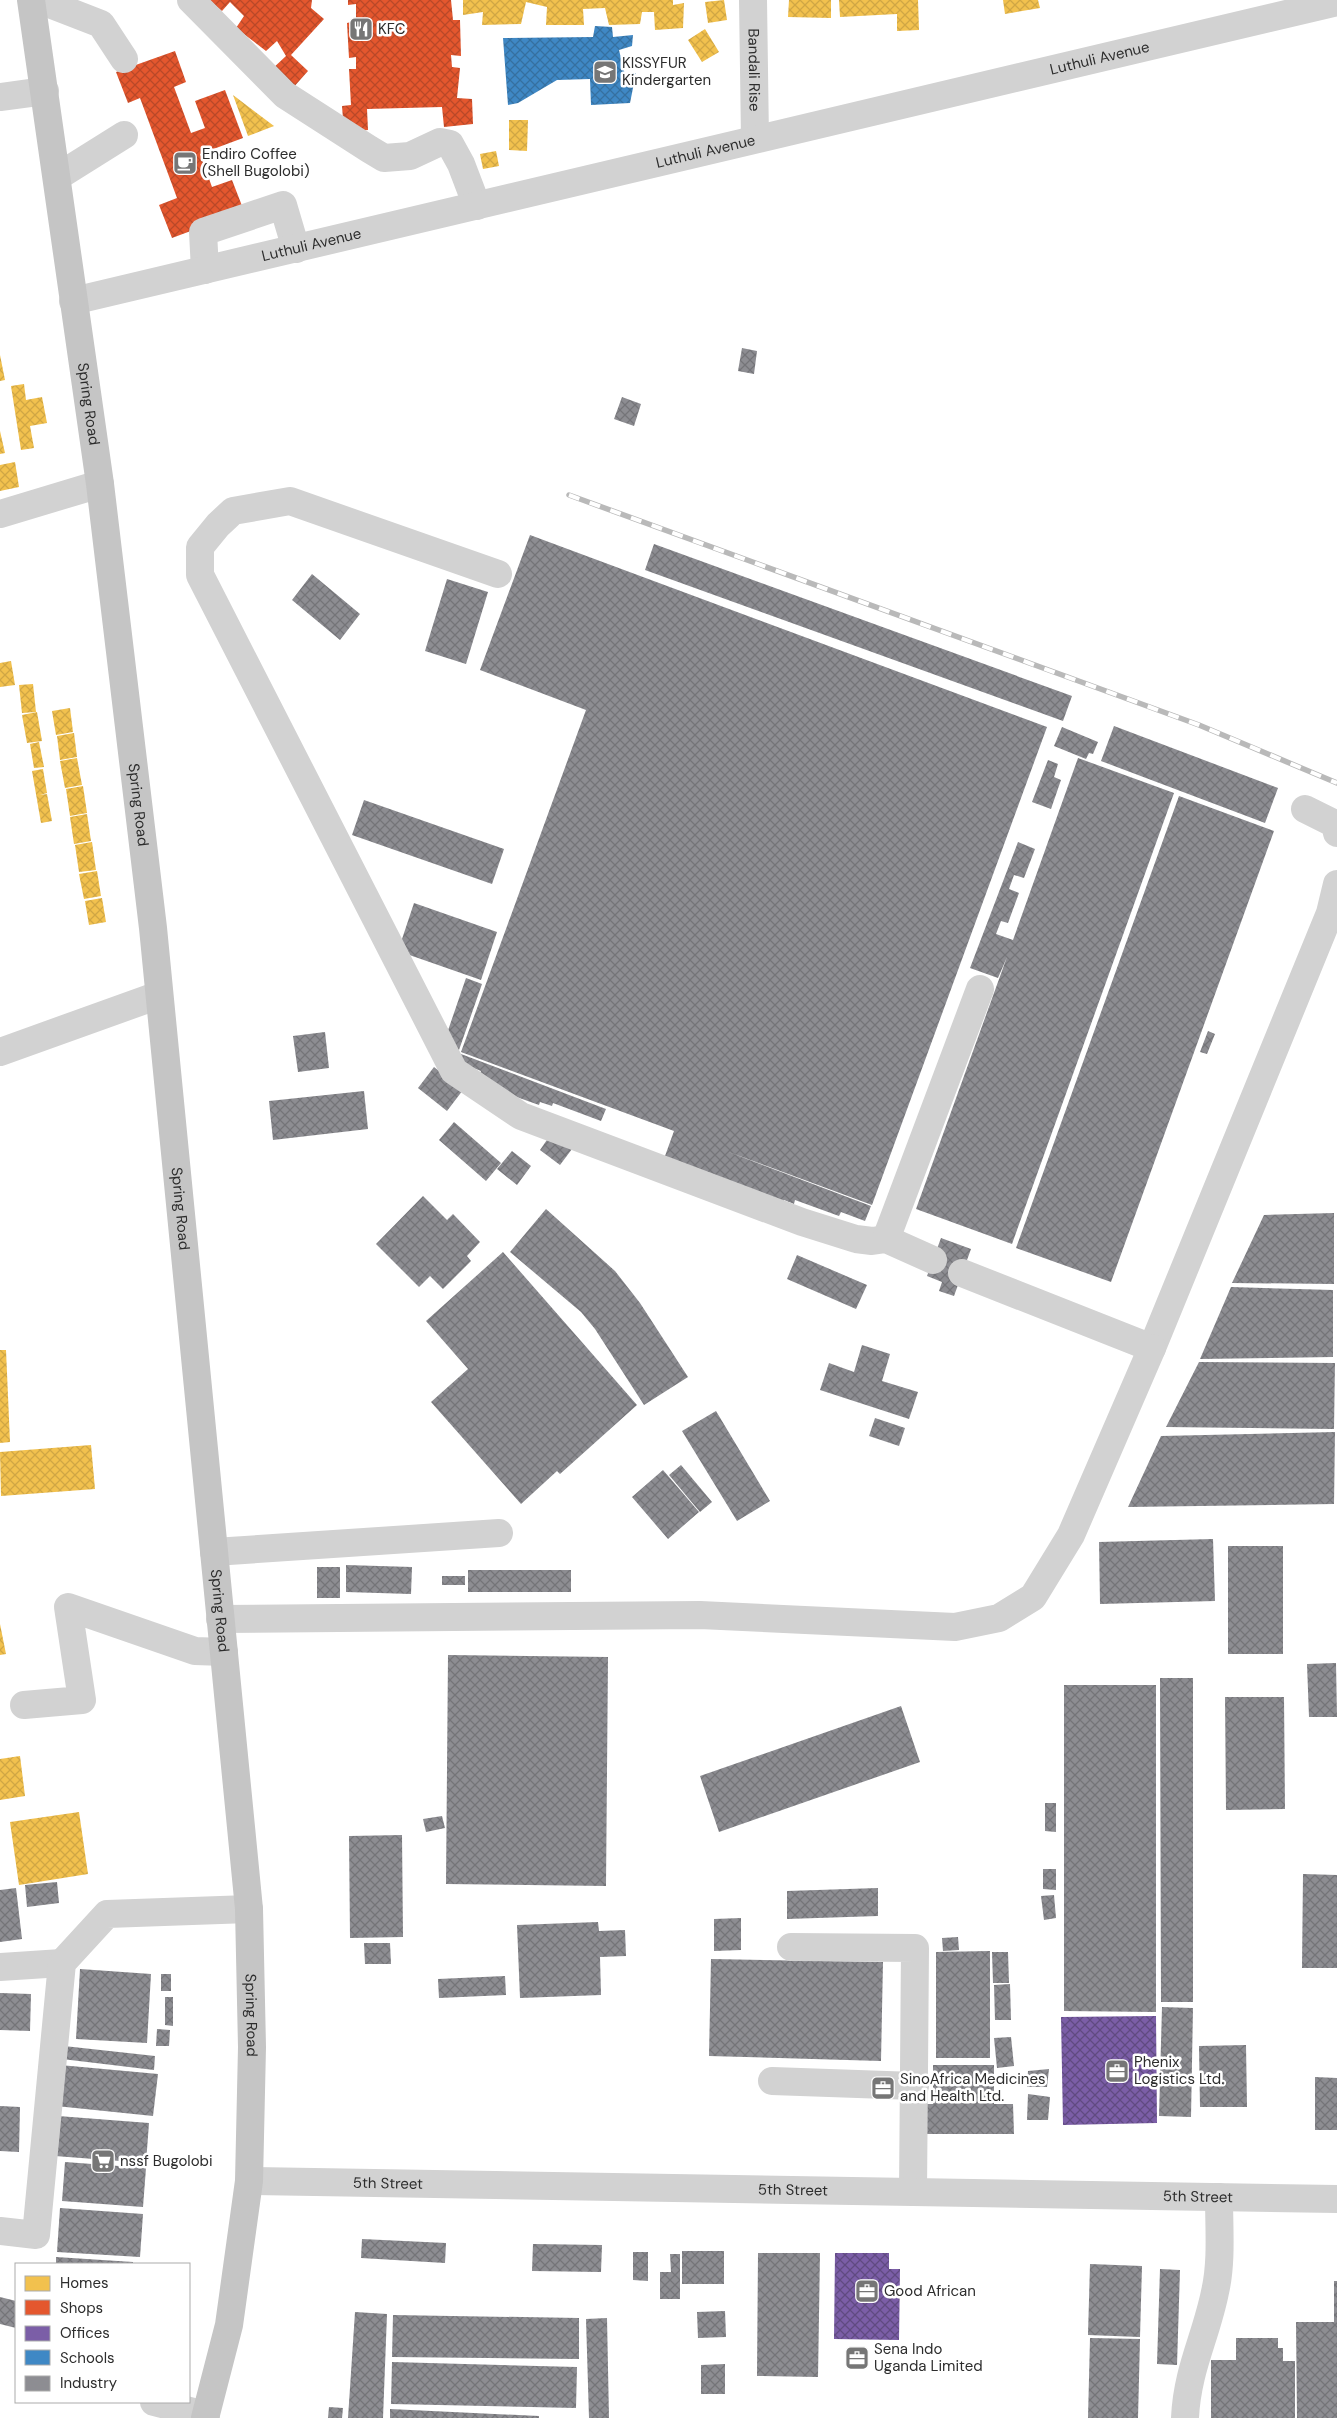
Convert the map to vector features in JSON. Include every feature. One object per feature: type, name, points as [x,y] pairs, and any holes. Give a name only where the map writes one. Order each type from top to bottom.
[{"type":"main road","name":"Spring Road","points":[[31,0],[100,484],[159,995],[249,1909],[252,2047],[249,2182],[229,2325],[205,2417]]},
{"type":"street","points":[[39,0],[101,24],[124,59]]},
{"type":"street","points":[[190,0],[285,95],[376,154],[384,158],[410,156],[440,142],[450,144],[461,164],[477,206]]},
{"type":"street","name":"Bandali Rise","points":[[753,0],[755,139]]},
{"type":"street","name":"Luthuli Avenue","points":[[73,301],[755,139],[1255,10],[1337,2]]},
{"type":"street","points":[[0,97],[45,91]]},
{"type":"street","points":[[56,177],[124,135]]},
{"type":"street","points":[[205,270],[203,232],[283,205],[296,249]]},
{"type":"street","points":[[0,514],[100,484]]},
{"type":"street","points":[[498,574],[290,501],[233,511],[200,546],[200,575],[454,1071],[521,1116],[802,1222],[856,1239],[886,1240],[933,1260]]},
{"type":"street","points":[[1305,809],[1335,824],[1337,833]]},
{"type":"street","points":[[220,1619],[700,1615],[955,1626],[999,1618],[1033,1596],[1071,1535],[1152,1348],[1330,913],[1337,884]]},
{"type":"street","points":[[886,1240],[980,989]]},
{"type":"street","points":[[0,1052],[159,995]]},
{"type":"street","points":[[962,1273],[1152,1348]]},
{"type":"street","points":[[214,1552],[500,1533]]},
{"type":"street","points":[[24,1705],[82,1700],[68,1607],[195,1652],[224,1652]]},
{"type":"street","points":[[0,2231],[36,2235],[62,1963],[107,1914],[249,1909]]},
{"type":"street","points":[[792,1947],[915,1948],[913,2192]]},
{"type":"street","points":[[0,1967],[62,1963]]},
{"type":"street","points":[[772,2081],[915,2086]]},
{"type":"street","name":"5th Street","points":[[249,2182],[1337,2199]]},
{"type":"street","points":[[1185,2418],[1193,2362],[1215,2292],[1219,2197]]},
{"type":"street","points":[[157,2403],[205,2417]]},
{"type":"building: Homes","points":[[463,0],[673,0],[673,5],[684,3],[683,28],[655,30],[654,12],[642,12],[640,24],[609,25],[605,8],[583,9],[584,25],[546,25],[547,7],[526,2],[521,24],[482,25],[483,12],[463,15]]},
{"type":"building: Homes","points":[[724,0],[727,20],[708,23],[705,2]]},
{"type":"building: Homes","points":[[789,0],[831,0],[831,18],[788,17]]},
{"type":"building: Homes","points":[[839,0],[918,0],[919,30],[897,31],[897,14],[840,17]]},
{"type":"building: Homes","points":[[1003,0],[1038,0],[1040,8],[1005,14]]},
{"type":"building: Homes","points":[[705,29],[719,52],[702,62],[688,40]]},
{"type":"building: Homes","points":[[233,95],[274,126],[248,136]]},
{"type":"building: Homes","points":[[509,120],[528,120],[527,151],[509,150]]},
{"type":"building: Homes","points":[[496,151],[499,166],[483,169],[480,154]]},
{"type":"building: Homes","points":[[0,355],[5,380],[0,381]]},
{"type":"building: Homes","points":[[24,384],[26,400],[42,397],[47,423],[30,426],[34,448],[21,450],[11,386]]},
{"type":"building: Homes","points":[[0,431],[5,453],[0,454]]},
{"type":"building: Homes","points":[[15,462],[19,487],[0,491],[0,465]]},
{"type":"building: Homes","points":[[11,661],[15,685],[0,687],[0,663]]},
{"type":"building: Homes","points":[[33,684],[36,712],[22,713],[19,685]]},
{"type":"building: Homes","points":[[70,708],[73,732],[56,735],[52,711]]},
{"type":"building: Homes","points":[[37,712],[42,741],[27,743],[22,715]]},
{"type":"building: Homes","points":[[74,733],[77,757],[60,760],[57,736]]},
{"type":"building: Homes","points":[[39,742],[44,767],[34,768],[30,744]]},
{"type":"building: Homes","points":[[77,758],[82,785],[65,788],[60,761]]},
{"type":"building: Homes","points":[[43,769],[47,793],[40,795],[47,794],[52,821],[41,823],[32,771]]},
{"type":"building: Homes","points":[[83,786],[87,813],[70,816],[66,789]]},
{"type":"building: Homes","points":[[87,814],[91,841],[74,844],[70,817]]},
{"type":"building: Homes","points":[[92,842],[96,870],[79,872],[75,845]]},
{"type":"building: Homes","points":[[97,871],[101,896],[84,899],[79,874]]},
{"type":"building: Homes","points":[[102,898],[106,922],[89,925],[85,901]]},
{"type":"building: Homes","points":[[0,1350],[6,1350],[10,1442],[0,1443]]},
{"type":"building: Homes","points":[[91,1445],[95,1489],[1,1496],[0,1452]]},
{"type":"building: Homes","points":[[0,1624],[6,1654],[0,1655]]},
{"type":"building: Homes","points":[[20,1756],[25,1796],[0,1800],[0,1759]]},
{"type":"building: Homes","points":[[79,1812],[88,1874],[19,1885],[10,1822]]},
{"type":"building: Shops","points":[[209,0],[312,0],[311,8],[324,19],[291,55],[308,71],[292,89],[270,71],[286,56],[277,41],[266,51],[236,28],[244,16],[230,2],[222,11]]},
{"type":"building: Shops","points":[[348,0],[451,0],[453,20],[460,20],[461,56],[451,55],[452,67],[460,68],[457,98],[472,99],[473,124],[444,127],[442,107],[367,109],[368,130],[344,132],[342,106],[351,105],[349,69],[356,69],[356,57],[349,58],[347,23],[356,21],[356,4],[348,5]]},
{"type":"building: Shops","points":[[175,51],[186,82],[174,87],[191,133],[205,128],[195,101],[225,90],[243,138],[200,154],[212,187],[232,180],[244,211],[172,238],[159,205],[177,198],[140,98],[128,103],[116,72]]},
{"type":"building: Offices","points":[[1156,2016],[1157,2123],[1063,2125],[1061,2017]]},
{"type":"building: Offices","points":[[835,2253],[889,2253],[889,2269],[900,2269],[899,2340],[834,2339]]},
{"type":"building: Schools","points":[[595,26],[612,27],[613,37],[633,35],[632,46],[619,50],[625,75],[636,73],[630,103],[591,105],[590,79],[557,80],[518,103],[508,105],[503,38],[593,37]]},
{"type":"building: Industry","points":[[742,348],[757,351],[754,374],[738,371]]},
{"type":"building: Industry","points":[[622,397],[641,404],[634,426],[614,419]]},
{"type":"building: Industry","points":[[530,535],[1047,727],[872,1205],[726,1151],[871,1206],[865,1221],[841,1212],[839,1216],[795,1200],[794,1204],[784,1200],[782,1207],[665,1156],[674,1131],[461,1052],[586,710],[480,670]]},
{"type":"building: Industry","points":[[654,544],[1072,696],[1063,721],[645,570]]},
{"type":"building: Industry","points":[[312,574],[360,614],[340,640],[292,600]]},
{"type":"building: Industry","points":[[447,579],[488,592],[466,664],[425,651]]},
{"type":"building: Industry","points":[[1114,726],[1278,788],[1265,823],[1101,761]]},
{"type":"building: Industry","points":[[1062,727],[1098,742],[1093,754],[1089,753],[1086,759],[1054,746]]},
{"type":"building: Industry","points":[[1078,758],[1174,793],[1012,1244],[916,1209],[1007,957],[998,978],[970,968],[1018,842],[1035,849],[1024,878],[1014,875],[1009,889],[1019,893],[1008,923],[1001,921],[996,934],[1013,940]]},
{"type":"building: Industry","points":[[1048,760],[1058,764],[1054,777],[1061,780],[1051,809],[1032,802]]},
{"type":"building: Industry","points":[[1179,796],[1274,831],[1111,1282],[1016,1248]]},
{"type":"building: Industry","points":[[364,800],[504,849],[492,884],[352,835]]},
{"type":"building: Industry","points":[[414,903],[497,932],[481,980],[398,951]]},
{"type":"building: Industry","points":[[466,978],[482,984],[459,1050],[443,1045]]},
{"type":"building: Industry","points":[[1208,1031],[1215,1034],[1207,1054],[1200,1052]]},
{"type":"building: Industry","points":[[325,1032],[329,1068],[298,1072],[293,1036]]},
{"type":"building: Industry","points":[[461,1054],[606,1109],[601,1121],[553,1103],[552,1106],[540,1102],[539,1105],[511,1095],[479,1076],[481,1071],[458,1062]]},
{"type":"building: Industry","points":[[434,1067],[463,1090],[447,1111],[418,1088]]},
{"type":"building: Industry","points":[[364,1091],[368,1129],[273,1140],[269,1101]]},
{"type":"building: Industry","points":[[454,1122],[501,1163],[486,1181],[439,1140]]},
{"type":"building: Industry","points":[[551,1134],[572,1149],[560,1165],[540,1150]]},
{"type":"building: Industry","points":[[512,1151],[531,1166],[517,1185],[497,1169]]},
{"type":"building: Industry","points":[[423,1196],[447,1220],[453,1214],[480,1242],[467,1256],[471,1261],[443,1289],[430,1276],[419,1287],[376,1244]]},
{"type":"building: Industry","points":[[546,1209],[615,1271],[640,1303],[688,1377],[644,1405],[595,1329],[581,1312],[510,1252]]},
{"type":"building: Industry","points":[[1334,1213],[1334,1284],[1232,1283],[1264,1215]]},
{"type":"building: Industry","points":[[941,1238],[971,1249],[954,1296],[939,1291],[942,1282],[927,1276]]},
{"type":"building: Industry","points":[[503,1252],[637,1405],[560,1474],[557,1471],[521,1504],[431,1402],[468,1369],[426,1321]]},
{"type":"building: Industry","points":[[797,1255],[867,1285],[856,1309],[787,1279]]},
{"type":"building: Industry","points":[[1231,1287],[1333,1290],[1333,1357],[1200,1359]]},
{"type":"building: Industry","points":[[862,1345],[890,1354],[882,1381],[918,1392],[909,1419],[820,1390],[829,1363],[854,1372]]},
{"type":"building: Industry","points":[[1199,1362],[1335,1363],[1334,1429],[1166,1427]]},
{"type":"building: Industry","points":[[716,1411],[770,1501],[737,1521],[682,1431]]},
{"type":"building: Industry","points":[[875,1418],[905,1428],[899,1446],[869,1436]]},
{"type":"building: Industry","points":[[1335,1432],[1334,1504],[1128,1507],[1161,1436]]},
{"type":"building: Industry","points":[[681,1465],[712,1502],[700,1512],[669,1475]]},
{"type":"building: Industry","points":[[663,1470],[699,1512],[668,1539],[632,1497]]},
{"type":"building: Industry","points":[[1213,1539],[1215,1601],[1100,1604],[1099,1542]]},
{"type":"building: Industry","points":[[1228,1546],[1283,1546],[1283,1654],[1228,1654]]},
{"type":"building: Industry","points":[[346,1565],[412,1567],[411,1594],[346,1592]]},
{"type":"building: Industry","points":[[317,1567],[340,1567],[340,1598],[317,1598]]},
{"type":"building: Industry","points":[[468,1570],[571,1570],[571,1592],[468,1592]]},
{"type":"building: Industry","points":[[442,1576],[465,1576],[465,1585],[442,1585]]},
{"type":"building: Industry","points":[[448,1655],[608,1657],[606,1886],[446,1884]]},
{"type":"building: Industry","points":[[1336,1663],[1337,1717],[1309,1717],[1307,1664]]},
{"type":"building: Industry","points":[[1160,1678],[1193,1678],[1193,2002],[1161,2002]]},
{"type":"building: Industry","points":[[1064,1685],[1156,1685],[1156,2012],[1064,2011]]},
{"type":"building: Industry","points":[[1225,1697],[1284,1697],[1285,1809],[1226,1810]]},
{"type":"building: Industry","points":[[901,1706],[920,1762],[719,1832],[700,1776]]},
{"type":"building: Industry","points":[[1045,1803],[1056,1803],[1056,1832],[1045,1831]]},
{"type":"building: Industry","points":[[442,1816],[445,1828],[426,1832],[423,1819]]},
{"type":"building: Industry","points":[[402,1835],[403,1937],[350,1938],[349,1836]]},
{"type":"building: Industry","points":[[1043,1869],[1056,1869],[1056,1890],[1043,1889]]},
{"type":"building: Industry","points":[[1303,1874],[1337,1875],[1337,1968],[1302,1968]]},
{"type":"building: Industry","points":[[57,1882],[59,1903],[27,1907],[25,1885]]},
{"type":"building: Industry","points":[[16,1888],[22,1939],[0,1942],[0,1890]]},
{"type":"building: Industry","points":[[878,1888],[878,1916],[787,1919],[787,1891]]},
{"type":"building: Industry","points":[[1054,1895],[1056,1918],[1044,1920],[1041,1896]]},
{"type":"building: Industry","points":[[741,1918],[741,1950],[714,1951],[714,1919]]},
{"type":"building: Industry","points":[[598,1922],[599,1931],[625,1930],[626,1956],[600,1957],[601,1995],[520,1998],[517,1925]]},
{"type":"building: Industry","points":[[958,1937],[959,1950],[943,1951],[942,1938]]},
{"type":"building: Industry","points":[[364,1943],[390,1943],[391,1964],[365,1964]]},
{"type":"building: Industry","points":[[990,1951],[990,2058],[936,2058],[936,1952]]},
{"type":"building: Industry","points":[[992,1952],[1008,1952],[1009,1983],[993,1983]]},
{"type":"building: Industry","points":[[711,1959],[883,1962],[881,2061],[709,2056]]},
{"type":"building: Industry","points":[[80,1969],[151,1974],[147,2043],[76,2039]]},
{"type":"building: Industry","points":[[161,1974],[171,1974],[171,1991],[161,1991]]},
{"type":"building: Industry","points":[[505,1976],[506,1995],[439,1998],[438,1979]]},
{"type":"building: Industry","points":[[1010,1984],[1011,2020],[995,2020],[994,1985]]},
{"type":"building: Industry","points":[[0,1993],[31,1994],[30,2031],[0,2030]]},
{"type":"building: Industry","points":[[165,1997],[173,1997],[173,2026],[165,2025]]},
{"type":"building: Industry","points":[[1162,2007],[1193,2008],[1191,2117],[1159,2116]]},
{"type":"building: Industry","points":[[157,2029],[170,2030],[169,2046],[156,2046]]},
{"type":"building: Industry","points":[[1011,2037],[1014,2066],[997,2068],[994,2038]]},
{"type":"building: Industry","points":[[1246,2045],[1247,2107],[1200,2107],[1199,2046]]},
{"type":"building: Industry","points":[[64,2046],[155,2056],[154,2070],[62,2059]]},
{"type":"building: Industry","points":[[60,2065],[158,2074],[153,2116],[56,2106]]},
{"type":"building: Industry","points":[[933,2065],[994,2065],[994,2104],[1013,2104],[1014,2134],[923,2134],[923,2104],[933,2104]]},
{"type":"building: Industry","points":[[1049,2069],[1047,2087],[1027,2087],[1028,2071]]},
{"type":"building: Industry","points":[[1315,2077],[1337,2078],[1337,2130],[1315,2130]]},
{"type":"building: Industry","points":[[1028,2094],[1050,2097],[1048,2120],[1027,2120]]},
{"type":"building: Industry","points":[[0,2106],[20,2107],[19,2152],[0,2151]]},
{"type":"building: Industry","points":[[58,2116],[149,2123],[146,2163],[55,2156]]},
{"type":"building: Industry","points":[[65,2162],[146,2168],[143,2207],[62,2201]]},
{"type":"building: Industry","points":[[60,2208],[143,2214],[140,2257],[57,2252]]},
{"type":"building: Industry","points":[[362,2239],[446,2243],[445,2263],[361,2258]]},
{"type":"building: Industry","points":[[533,2244],[602,2245],[601,2272],[532,2271]]},
{"type":"building: Industry","points":[[682,2251],[724,2251],[724,2284],[682,2284]]},
{"type":"building: Industry","points":[[633,2252],[648,2252],[648,2281],[633,2280]]},
{"type":"building: Industry","points":[[758,2253],[820,2253],[818,2377],[757,2376]]},
{"type":"building: Industry","points":[[670,2254],[680,2254],[680,2299],[660,2299],[660,2272],[671,2272]]},
{"type":"building: Industry","points":[[56,2257],[133,2262],[133,2263],[56,2263]]},
{"type":"building: Industry","points":[[1090,2264],[1142,2266],[1140,2337],[1088,2335]]},
{"type":"building: Industry","points":[[1160,2269],[1180,2270],[1177,2365],[1157,2364]]},
{"type":"building: Industry","points":[[1334,2281],[1337,2281],[1337,2418],[1297,2418],[1296,2322],[1334,2322]]},
{"type":"building: Industry","points":[[0,2297],[15,2301],[15,2328],[0,2324]]},
{"type":"building: Industry","points":[[725,2311],[726,2337],[698,2338],[697,2312]]},
{"type":"building: Industry","points":[[355,2312],[387,2314],[383,2418],[348,2418]]},
{"type":"building: Industry","points":[[393,2315],[579,2318],[579,2359],[392,2357]]},
{"type":"building: Industry","points":[[607,2318],[609,2418],[589,2418],[586,2319]]},
{"type":"building: Industry","points":[[1090,2338],[1140,2339],[1138,2418],[1088,2418]]},
{"type":"building: Industry","points":[[1236,2338],[1278,2338],[1278,2348],[1283,2348],[1283,2361],[1295,2361],[1295,2418],[1211,2418],[1211,2360],[1236,2360]]},
{"type":"building: Industry","points":[[392,2362],[577,2367],[576,2408],[391,2404]]},
{"type":"building: Industry","points":[[725,2364],[725,2394],[701,2394],[701,2365]]},
{"type":"building: Industry","points":[[329,2407],[343,2408],[342,2418],[328,2418]]},
{"type":"building: Industry","points":[[390,2409],[539,2416],[539,2418],[390,2418]]},
{"type":"railway","points":[[569,495],[1199,725],[1337,783]]},
{"type":"place","name":"KFC","points":[[361,29]]},
{"type":"place","name":"KISSYFUR Kindergarten","points":[[605,72]]},
{"type":"place","name":"Endiro Coffee (Shell Bugolobi)","points":[[185,163]]},
{"type":"place","name":"Phenix Logistics Ltd.","points":[[1117,2071]]},
{"type":"place","name":"SinoAfrica Medicines and Health Ltd.","points":[[883,2088]]},
{"type":"place","name":"nssf Bugolobi","points":[[103,2161]]},
{"type":"place","name":"Good African","points":[[867,2291]]},
{"type":"place","name":"Sena Indo Uganda Limited","points":[[857,2358]]}]
